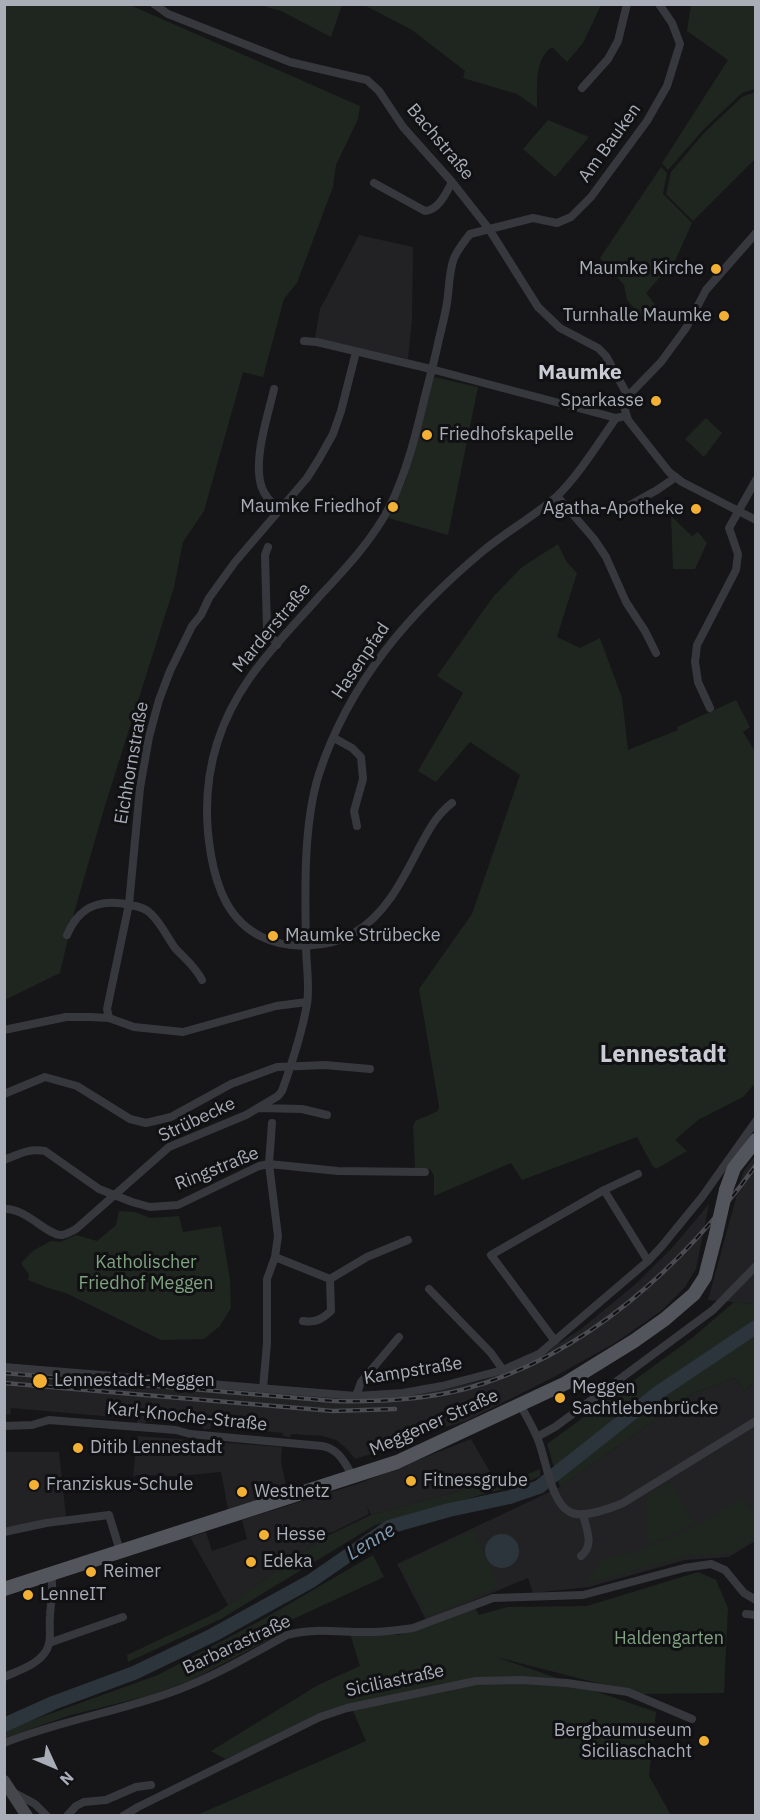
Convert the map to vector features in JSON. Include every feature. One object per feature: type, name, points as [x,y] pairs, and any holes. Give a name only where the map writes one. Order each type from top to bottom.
[{"type":"main road","name":"Meggener Straße","points":[[4,1589],[422,1452],[566,1383],[614,1355],[665,1319],[694,1294],[705,1277],[726,1190],[734,1168],[756,1140]]},
{"type":"main road","points":[[7,1786],[27,1815]]},
{"type":"street","name":"Bachstraße","points":[[154,4],[168,14],[290,62],[367,80],[379,91],[403,127],[452,182],[489,229],[538,307],[560,328],[603,352],[628,396]]},
{"type":"street","points":[[582,88],[608,59],[618,42],[627,4]]},
{"type":"street","name":"Am Bauken","points":[[432,369],[447,303],[453,259],[470,234],[533,218],[557,223],[571,217],[591,197],[647,121],[667,86],[680,44],[672,23],[659,4]]},
{"type":"street","points":[[374,183],[425,211],[430,211],[442,200],[452,182]]},
{"type":"street","points":[[756,233],[706,290],[686,328],[661,363],[628,396],[625,405],[626,416],[669,472],[682,483],[756,520]]},
{"type":"street","points":[[304,341],[317,342],[432,369],[616,418],[626,416]]},
{"type":"street","name":"Eichhornstraße","points":[[109,1018],[107,1009],[129,904],[140,788],[149,737],[166,681],[208,598],[235,561],[307,478],[333,434],[356,352]]},
{"type":"street","name":"Marderstraße","points":[[432,369],[407,467],[388,510],[348,565],[249,679],[228,716],[208,778],[207,833],[217,883],[232,914],[259,936],[284,944],[332,942],[345,938],[366,925],[377,914],[399,885],[436,816],[452,803]]},
{"type":"street","points":[[274,389],[260,454],[259,476],[268,500],[279,510]]},
{"type":"street","name":"Hasenpfad","points":[[306,944],[307,856],[311,816],[319,775],[352,698],[389,643],[417,612],[482,552],[557,496],[616,418]]},
{"type":"street","points":[[630,505],[675,477]]},
{"type":"street","points":[[710,708],[698,682],[695,662],[697,645],[736,570],[738,554],[729,528],[756,480]]},
{"type":"street","points":[[557,496],[594,539],[606,557],[626,602],[656,653]]},
{"type":"street","points":[[267,547],[267,628],[277,645]]},
{"type":"street","points":[[334,738],[352,748],[361,757],[363,778],[354,811],[357,826]]},
{"type":"street","points":[[67,935],[74,920],[81,912],[93,906],[104,902],[141,907],[151,913],[202,980]]},
{"type":"street","name":"Strübecke","points":[[4,1209],[12,1209],[33,1219],[54,1234],[61,1235],[76,1229],[168,1147],[246,1115],[278,1096],[290,1067],[307,1002],[306,944]]},
{"type":"street","points":[[4,1030],[66,1017],[109,1018],[134,1027],[183,1032],[276,1006],[307,1002]]},
{"type":"street","points":[[4,1094],[45,1077],[77,1086],[130,1119],[146,1123],[171,1117],[205,1096],[255,1073],[277,1066],[325,1065],[370,1070]]},
{"type":"street","points":[[258,1108],[302,1108],[327,1115]]},
{"type":"street","name":"Kampstraße","points":[[4,1367],[356,1396],[402,1393],[442,1386],[503,1370],[539,1354],[648,1261],[702,1197],[756,1121]]},
{"type":"street","points":[[263,1389],[267,1342],[267,1279],[275,1257],[278,1236],[268,1164],[272,1123]]},
{"type":"street","name":"Ringstraße","points":[[4,1160],[34,1149],[45,1150],[91,1184],[132,1202],[150,1207],[178,1204],[250,1170],[268,1164],[338,1171],[425,1172]]},
{"type":"street","points":[[555,1341],[491,1255],[604,1190],[638,1174]]},
{"type":"street","points":[[604,1190],[648,1261]]},
{"type":"street","points":[[330,1279],[367,1257],[408,1240]]},
{"type":"street","points":[[275,1257],[330,1279]]},
{"type":"street","points":[[539,1442],[555,1427],[713,1310],[756,1266]]},
{"type":"street","points":[[303,1321],[320,1320],[331,1311],[330,1279]]},
{"type":"street","points":[[429,1289],[491,1353],[503,1370]]},
{"type":"street","points":[[356,1396],[361,1382],[399,1337]]},
{"type":"street","points":[[520,1405],[539,1442],[555,1492],[566,1510],[574,1514],[583,1514],[623,1503],[756,1421]]},
{"type":"street","name":"Karl-Knoche-Straße","points":[[4,1426],[32,1425],[49,1420],[176,1430],[190,1434],[330,1447],[338,1452],[353,1476]]},
{"type":"street","points":[[581,1556],[590,1545],[583,1514]]},
{"type":"street","points":[[4,1532],[46,1523],[109,1515],[120,1551]]},
{"type":"street","name":"Barbarastraße","points":[[4,1743],[30,1733],[189,1686],[297,1632],[399,1630],[420,1625],[493,1598],[583,1595],[684,1568],[711,1564],[725,1570],[744,1593],[756,1599]]},
{"type":"street","points":[[4,1677],[38,1660],[49,1643],[50,1607],[54,1588],[51,1573]]},
{"type":"street","points":[[49,1643],[123,1617]]},
{"type":"street","name":"Siciliastraße","points":[[123,1815],[256,1747],[337,1711],[476,1681],[521,1680],[628,1692],[692,1719]]},
{"type":"street","points":[[67,1815],[84,1802],[106,1800],[136,1787],[151,1785]]},
{"type":"street","points":[[7,1786],[35,1804],[47,1815]]},
{"type":"shaded area","points":[[359,235],[413,247],[412,320],[408,359],[315,338],[320,309]]},
{"type":"shaded area","points":[[755,1156],[755,1304],[708,1300],[743,1172]]},
{"type":"shaded area","points":[[709,1204],[696,1269],[685,1287],[661,1311],[615,1343],[554,1377],[466,1421],[355,1459],[336,1440],[323,1436],[291,1434],[290,1437],[283,1436],[283,1433],[211,1426],[210,1429],[203,1429],[202,1425],[148,1421],[143,1424],[137,1423],[137,1419],[11,1408],[10,1415],[5,1414],[5,1365],[381,1398],[421,1394],[484,1380],[532,1361],[581,1329],[638,1282],[671,1249]]},
{"type":"shaded area","points":[[735,1378],[744,1390],[755,1382],[755,1541],[729,1557],[685,1560],[589,1587],[533,1593],[528,1578],[426,1620],[397,1564],[560,1487],[693,1393]]},
{"type":"shaded area","points":[[137,1436],[282,1447],[281,1461],[287,1491],[228,1509],[221,1472],[133,1477]]},
{"type":"shaded area","points":[[471,1439],[497,1484],[466,1489],[371,1515],[367,1506],[369,1514],[333,1532],[321,1534],[323,1538],[228,1605],[190,1537],[206,1532],[212,1551],[247,1539],[242,1520],[360,1483]]},
{"type":"shaded area","name":"Franziskus-Schule","points":[[4,1452],[59,1452],[66,1517],[5,1530]]},
{"type":"shaded area","points":[[502,1534],[514,1539],[519,1551],[514,1563],[502,1568],[490,1563],[485,1551],[490,1539]]},
{"type":"green space","points":[[4,5],[130,5],[360,106],[358,119],[336,165],[333,187],[297,283],[284,299],[263,377],[243,372],[204,511],[183,542],[174,587],[104,809],[74,913],[60,973],[5,1000]]},
{"type":"green space","points":[[260,5],[342,5],[331,37],[281,11]]},
{"type":"green space","points":[[364,5],[601,5],[583,43],[567,62],[552,47],[542,59],[538,74],[537,108],[517,94],[463,78],[465,71],[412,30]]},
{"type":"green space","points":[[691,5],[755,5],[755,89],[742,93],[703,130],[668,170],[662,163],[728,60],[687,31]]},
{"type":"green space","points":[[755,92],[755,159],[693,221],[666,194],[671,172],[704,133],[742,97]]},
{"type":"green space","points":[[548,120],[589,137],[555,177],[523,149]]},
{"type":"green space","points":[[661,167],[667,173],[663,194],[692,223],[676,259],[646,293],[661,312],[646,322],[627,300],[624,285],[600,258]]},
{"type":"green space","points":[[434,377],[478,387],[448,535],[388,518],[406,480]]},
{"type":"green space","points":[[706,418],[722,433],[704,457],[685,439]]},
{"type":"green space","points":[[671,516],[692,536],[698,532],[707,543],[695,569],[673,569]]},
{"type":"green space","points":[[558,544],[566,561],[577,573],[557,637],[580,648],[600,638],[622,698],[628,750],[678,730],[677,727],[736,700],[750,727],[743,732],[756,753],[755,1083],[743,1097],[698,1120],[675,1140],[687,1151],[656,1169],[637,1137],[522,1180],[511,1163],[434,1196],[434,1176],[430,1169],[415,1168],[413,1127],[415,1121],[438,1111],[439,1106],[419,989],[472,914],[520,775],[470,742],[436,782],[418,771],[463,693],[437,676],[493,597],[522,567]]},
{"type":"green space","name":"Katholischer Friedhof Meggen","points":[[119,1211],[135,1212],[150,1218],[179,1216],[183,1232],[221,1226],[230,1279],[231,1308],[220,1326],[204,1339],[161,1340],[66,1293],[28,1280],[29,1275],[21,1263],[34,1250],[51,1241],[60,1242],[76,1235],[97,1241],[116,1225]]},
{"type":"green space","points":[[734,1302],[755,1304],[755,1382],[744,1390],[735,1378],[693,1393],[560,1487],[547,1444],[692,1338]]},
{"type":"green space","points":[[540,1469],[540,1476],[521,1485],[375,1525],[221,1619],[128,1662],[127,1655],[218,1612],[323,1538],[371,1515],[466,1489],[519,1478]]},
{"type":"green space","points":[[670,1482],[695,1523],[648,1545],[648,1495]]},
{"type":"green space","points":[[743,1498],[749,1509],[755,1506],[755,1538],[729,1554],[686,1556],[585,1584],[599,1561],[648,1547],[695,1526]]},
{"type":"green space","points":[[473,1530],[499,1587],[427,1617],[400,1564]]},
{"type":"green space","points":[[373,1555],[384,1577],[274,1628],[278,1635],[190,1681],[148,1696],[71,1715],[5,1738],[5,1730],[158,1675],[265,1618]]},
{"type":"green space","name":"Haldengarten","points":[[698,1572],[716,1580],[728,1608],[724,1693],[640,1694],[496,1657],[656,1712],[649,1776],[671,1815],[195,1816],[366,1741],[350,1704],[225,1759],[211,1751],[318,1685],[360,1666],[350,1634],[399,1635],[474,1606],[479,1615],[507,1607],[587,1606]]},
{"type":"waterway","name":"Lenne","points":[[4,1725],[53,1703],[134,1673],[213,1635],[311,1581],[389,1527],[449,1510],[510,1497],[539,1487],[659,1392],[756,1327]]},
{"type":"railway","points":[[4,1373],[334,1401],[400,1400],[465,1389],[509,1374],[552,1354],[592,1330],[629,1302],[665,1271],[698,1237],[756,1165]]},
{"type":"railway","points":[[4,1383],[333,1411],[395,1409]]},
{"type":"place","name":"Maumke Kirche","points":[[716,269]]},
{"type":"place","name":"Turnhalle Maumke","points":[[724,316]]},
{"type":"place","name":"Sparkasse","points":[[656,401]]},
{"type":"place","name":"Friedhofskapelle","points":[[427,435]]},
{"type":"place","name":"Maumke Friedhof","points":[[393,507]]},
{"type":"place","name":"Agatha-Apotheke","points":[[696,509]]},
{"type":"place","name":"Maumke Strübecke","points":[[273,936]]},
{"type":"place","name":"Lennestadt-Meggen","points":[[40,1381]]},
{"type":"place","name":"Meggen Sachtlebenbrücke","points":[[560,1398]]},
{"type":"place","name":"Ditib Lennestadt","points":[[78,1448]]},
{"type":"place","name":"Fitnessgrube","points":[[411,1481]]},
{"type":"place","name":"Franziskus-Schule","points":[[34,1485]]},
{"type":"place","name":"Westnetz","points":[[242,1492]]},
{"type":"place","name":"Hesse","points":[[264,1535]]},
{"type":"place","name":"Edeka","points":[[251,1562]]},
{"type":"place","name":"Reimer","points":[[91,1572]]},
{"type":"place","name":"LenneIT","points":[[28,1595]]},
{"type":"place","name":"Bergbaumuseum Siciliaschacht","points":[[704,1741]]},
{"type":"district","name":"Maumke","points":[[580,373]]},
{"type":"district","name":"Lennestadt","points":[[663,1055]]}]
